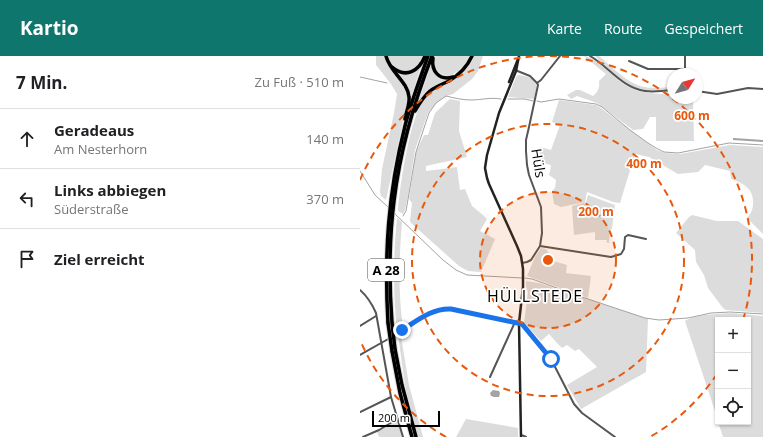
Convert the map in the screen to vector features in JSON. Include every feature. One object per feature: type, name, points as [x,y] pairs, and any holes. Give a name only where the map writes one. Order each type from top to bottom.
[{"type":"highway","points":[[386,56],[389,65],[405,85],[408,93],[409,101],[405,118],[406,124]]},
{"type":"highway","points":[[389,65],[400,72],[406,73],[420,66],[427,56]]},
{"type":"highway","name":"A 28","points":[[412,437],[400,392],[390,323],[390,219],[397,158],[427,56]]},
{"type":"highway","points":[[433,56],[434,70],[438,74],[447,78],[456,76]]},
{"type":"highway","name":"A 28","points":[[392,200],[416,101],[433,56]]},
{"type":"highway","points":[[411,119],[418,104],[428,92],[456,76],[466,66],[472,56]]},
{"type":"highway","name":"A 28","points":[[394,350],[416,437]]},
{"type":"street","points":[[519,56],[493,134],[486,163],[486,173],[489,184],[517,246],[522,263],[523,281],[519,323],[521,436],[526,437]]},
{"type":"street","points":[[515,70],[530,76],[537,83],[560,56]]},
{"type":"street","points":[[590,56],[625,83],[634,87],[645,91],[667,90]]},
{"type":"street","points":[[685,68],[686,56]]},
{"type":"street","points":[[629,61],[648,69],[667,69]]},
{"type":"street","name":"Hüls","points":[[537,83],[526,140],[526,151],[529,175],[541,210],[542,226],[540,246]]},
{"type":"street","points":[[703,92],[717,94],[748,88],[763,89]]},
{"type":"street","points":[[522,263],[531,260],[540,246],[611,257],[622,254],[626,235],[646,239]]},
{"type":"street","points":[[360,290],[374,306],[391,397],[403,437]]},
{"type":"street","points":[[360,355],[437,310],[451,309],[519,323],[524,326],[549,356],[577,408],[615,437]]},
{"type":"street","points":[[360,326],[376,316]]},
{"type":"street","points":[[490,378],[515,322]]},
{"type":"street","points":[[360,412],[391,397]]},
{"type":"street","points":[[363,437],[379,430],[397,419]]},
{"type":"shaded area","points":[[376,56],[384,56],[388,66],[404,86],[407,98],[386,200],[381,196],[380,192],[382,169],[397,94],[376,65]]},
{"type":"shaded area","points":[[388,56],[424,56],[415,67],[406,71],[396,68]]},
{"type":"shaded area","points":[[436,56],[470,56],[460,69],[448,76],[438,71],[436,68]]},
{"type":"shaded area","points":[[474,56],[483,56],[478,71],[472,79],[453,94],[446,96],[436,103],[428,113],[415,150],[408,196],[403,214],[398,211],[401,185],[407,150],[416,116],[428,94],[455,79],[464,72]]},
{"type":"shaded area","points":[[583,56],[594,60],[622,83],[632,89],[649,93],[667,94],[667,104],[693,104],[694,141],[656,141],[656,117],[650,117],[643,129],[633,130],[597,103],[577,96],[571,99],[567,95],[576,90],[580,90],[593,96],[598,89],[599,81],[606,74]]},
{"type":"shaded area","points":[[595,56],[599,56],[620,74],[639,86],[652,88],[667,87],[667,90],[651,91],[638,88],[618,77]]},
{"type":"shaded area","points":[[431,65],[434,73],[449,79],[432,88],[419,101]]},
{"type":"shaded area","points":[[421,66],[411,97],[409,89],[393,70],[398,72],[417,70]]},
{"type":"shaded area","points":[[518,75],[532,79],[536,84],[534,99],[508,97]]},
{"type":"shaded area","points":[[450,99],[460,101],[459,131],[467,157],[426,166],[426,171],[457,167],[460,190],[465,189],[472,206],[487,219],[480,231],[495,239],[481,272],[468,271],[459,266],[410,221],[412,203],[409,199],[416,152],[424,135],[428,135],[435,113]]},
{"type":"shaded area","points":[[559,100],[596,105],[657,150],[665,153],[680,154],[730,145],[763,147],[763,234],[747,218],[753,208],[753,198],[750,190],[740,182],[731,179],[730,171],[705,165],[698,172],[678,174],[649,157],[635,154],[620,203],[613,202],[587,192],[585,202],[561,207],[554,204],[552,191],[555,188],[556,180],[549,175],[551,165],[539,162],[540,147],[551,150],[560,125],[552,122]]},
{"type":"shaded area","points":[[733,138],[763,140],[763,142],[733,140]]},
{"type":"shaded area","points":[[588,195],[615,205],[609,243],[606,242],[607,240],[595,240],[595,232],[574,235],[572,206],[586,202]]},
{"type":"shaded area","points":[[692,215],[717,221],[738,221],[763,239],[763,313],[726,310],[708,288],[704,275],[696,262],[695,250],[676,233]]},
{"type":"shaded area","points":[[397,218],[402,222],[400,248],[400,302],[403,328],[397,331],[394,275]]},
{"type":"shaded area","points":[[541,248],[546,249],[550,255],[550,260],[567,265],[566,273],[591,276],[588,298],[527,276],[535,257]]},
{"type":"shaded area","points":[[526,281],[539,283],[648,319],[646,372],[581,409],[567,385],[597,367],[579,349],[575,351],[567,345],[562,348],[549,334],[541,341],[524,323],[528,292]]},
{"type":"shaded area","points":[[731,313],[763,316],[763,437],[723,437],[719,425],[751,425],[751,317],[715,317],[715,411],[685,321],[714,314]]},
{"type":"shaded area","points":[[398,335],[401,336],[409,385],[423,437],[419,437],[411,412]]},
{"type":"shaded area","points":[[493,390],[499,391],[499,397],[491,396],[490,393]]},
{"type":"shaded area","points":[[466,419],[518,428],[518,437],[456,437]]},
{"type":"shaded area","points":[[397,420],[402,437],[379,437],[377,432]]},
{"type":"waterway","points":[[360,77],[387,83]]},
{"type":"waterway","points":[[403,216],[406,211],[416,152],[429,113],[436,103],[446,96],[468,100],[494,98],[501,99]]},
{"type":"waterway","points":[[508,99],[525,99],[533,101]]},
{"type":"waterway","points":[[537,101],[541,102],[559,99],[596,104],[602,107],[648,143],[664,152],[678,153],[729,143],[763,145]]},
{"type":"waterway","points":[[360,171],[375,195],[389,208]]},
{"type":"waterway","points":[[394,213],[443,260],[456,270],[467,275],[522,278]]},
{"type":"waterway","points":[[525,278],[532,279],[645,318],[659,320],[688,318],[711,313],[730,312],[763,314]]},
{"type":"district","name":"HÜLLSTEDE","points":[[535,296]]},
{"type":"route","points":[[402,330],[437,310],[451,309],[522,324],[551,359]]}]
